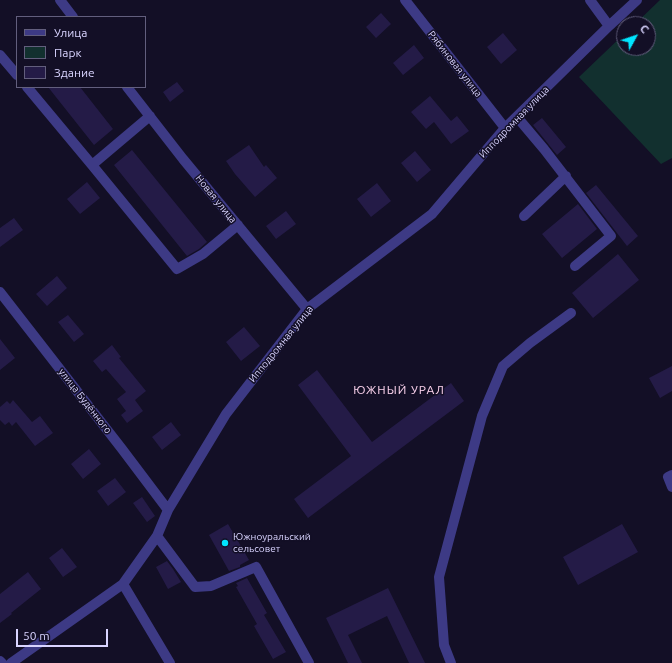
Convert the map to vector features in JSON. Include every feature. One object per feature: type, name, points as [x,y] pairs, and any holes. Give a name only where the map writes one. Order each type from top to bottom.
[{"type":"street","points":[[60,0],[72,16]]},
{"type":"street","name":"Рябиновая улица","points":[[405,0],[505,128]]},
{"type":"street","points":[[590,0],[609,26]]},
{"type":"street","name":"Ипподромная улица","points":[[11,663],[123,584],[157,536],[168,510],[226,414],[307,309],[432,214],[505,128],[637,0]]},
{"type":"street","points":[[0,55],[16,74]]},
{"type":"street","points":[[28,88],[177,269],[203,254],[238,225]]},
{"type":"street","name":"Новая улица","points":[[128,88],[183,159],[307,309]]},
{"type":"street","points":[[92,165],[150,116]]},
{"type":"street","points":[[517,117],[566,176],[611,236],[576,266]]},
{"type":"street","points":[[524,216],[566,176]]},
{"type":"street","name":"улица Будённого","points":[[0,292],[168,510]]},
{"type":"street","points":[[450,663],[444,645],[439,577],[482,416],[503,366],[530,343],[571,313]]},
{"type":"street","points":[[672,475],[668,477],[672,487]]},
{"type":"street","points":[[157,536],[195,587],[212,586],[256,567],[309,663]]},
{"type":"street","points":[[123,584],[170,663]]},
{"type":"green space","points":[[660,0],[672,0],[672,158],[661,164],[579,77],[616,42],[616,56],[656,56],[656,16],[643,16]]},
{"type":"building","points":[[381,13],[391,24],[376,38],[366,27]]},
{"type":"building","points":[[503,33],[517,50],[501,64],[487,47]]},
{"type":"building","points":[[414,45],[424,58],[403,75],[393,63]]},
{"type":"building","points":[[177,82],[184,91],[170,102],[163,92]]},
{"type":"building","points":[[49,88],[81,88],[113,129],[94,145]]},
{"type":"building","points":[[430,96],[451,121],[457,116],[469,131],[451,144],[434,122],[426,129],[411,112]]},
{"type":"building","points":[[542,118],[566,147],[557,155],[533,125]]},
{"type":"building","points":[[249,145],[264,167],[266,165],[277,178],[255,197],[226,161]]},
{"type":"building","points":[[132,150],[207,242],[199,249],[187,256],[114,165]]},
{"type":"building","points":[[415,151],[431,170],[417,182],[401,163]]},
{"type":"building","points":[[87,182],[100,198],[80,214],[67,199]]},
{"type":"building","points":[[377,183],[391,201],[371,217],[357,199]]},
{"type":"building","points":[[596,185],[638,236],[627,246],[586,193]]},
{"type":"building","points":[[578,204],[597,229],[562,258],[542,234]]},
{"type":"building","points":[[286,211],[296,224],[276,239],[266,226]]},
{"type":"building","points":[[14,218],[23,230],[0,247],[0,228]]},
{"type":"building","points":[[618,254],[639,280],[593,318],[572,293]]},
{"type":"building","points":[[57,276],[67,288],[47,306],[36,294]]},
{"type":"building","points":[[68,315],[84,334],[74,342],[58,322]]},
{"type":"building","points":[[244,327],[260,346],[241,361],[226,342]]},
{"type":"building","points":[[0,339],[15,358],[0,370]]},
{"type":"building","points":[[112,345],[121,357],[119,358],[146,391],[135,400],[143,411],[127,423],[121,415],[126,411],[117,399],[126,392],[106,369],[102,372],[93,361]]},
{"type":"building","points":[[672,366],[672,391],[660,398],[649,378]]},
{"type":"building","points":[[317,370],[372,442],[451,383],[464,401],[308,518],[294,499],[351,456],[298,385]]},
{"type":"building","points":[[13,400],[32,422],[40,416],[53,433],[35,446],[16,422],[12,426],[9,422],[5,425],[0,420],[0,407],[7,401],[10,404]]},
{"type":"building","points":[[171,422],[181,435],[162,450],[152,437]]},
{"type":"building","points":[[89,449],[101,464],[83,479],[71,464]]},
{"type":"building","points":[[115,478],[126,492],[108,506],[97,491]]},
{"type":"building","points":[[142,497],[155,516],[147,522],[133,503]]},
{"type":"building","points":[[228,524],[249,560],[240,565],[240,567],[229,571],[209,535]]},
{"type":"building","points":[[622,524],[638,552],[578,585],[563,557]]},
{"type":"building","points":[[62,548],[77,567],[63,577],[49,558]]},
{"type":"building","points":[[167,561],[181,582],[168,589],[156,567]]},
{"type":"building","points":[[28,572],[41,589],[0,623],[0,594]]},
{"type":"building","points":[[247,578],[267,613],[264,615],[286,652],[273,659],[254,626],[257,624],[236,587],[238,586],[236,583]]},
{"type":"building","points":[[388,588],[425,663],[409,663],[387,616],[348,635],[362,663],[348,663],[326,618]]},
{"type":"place","name":"Южноуральский сельсовет","points":[[225,543]]},
{"type":"district","name":"ЮЖНЫЙ УРАЛ","points":[[399,390]]}]
